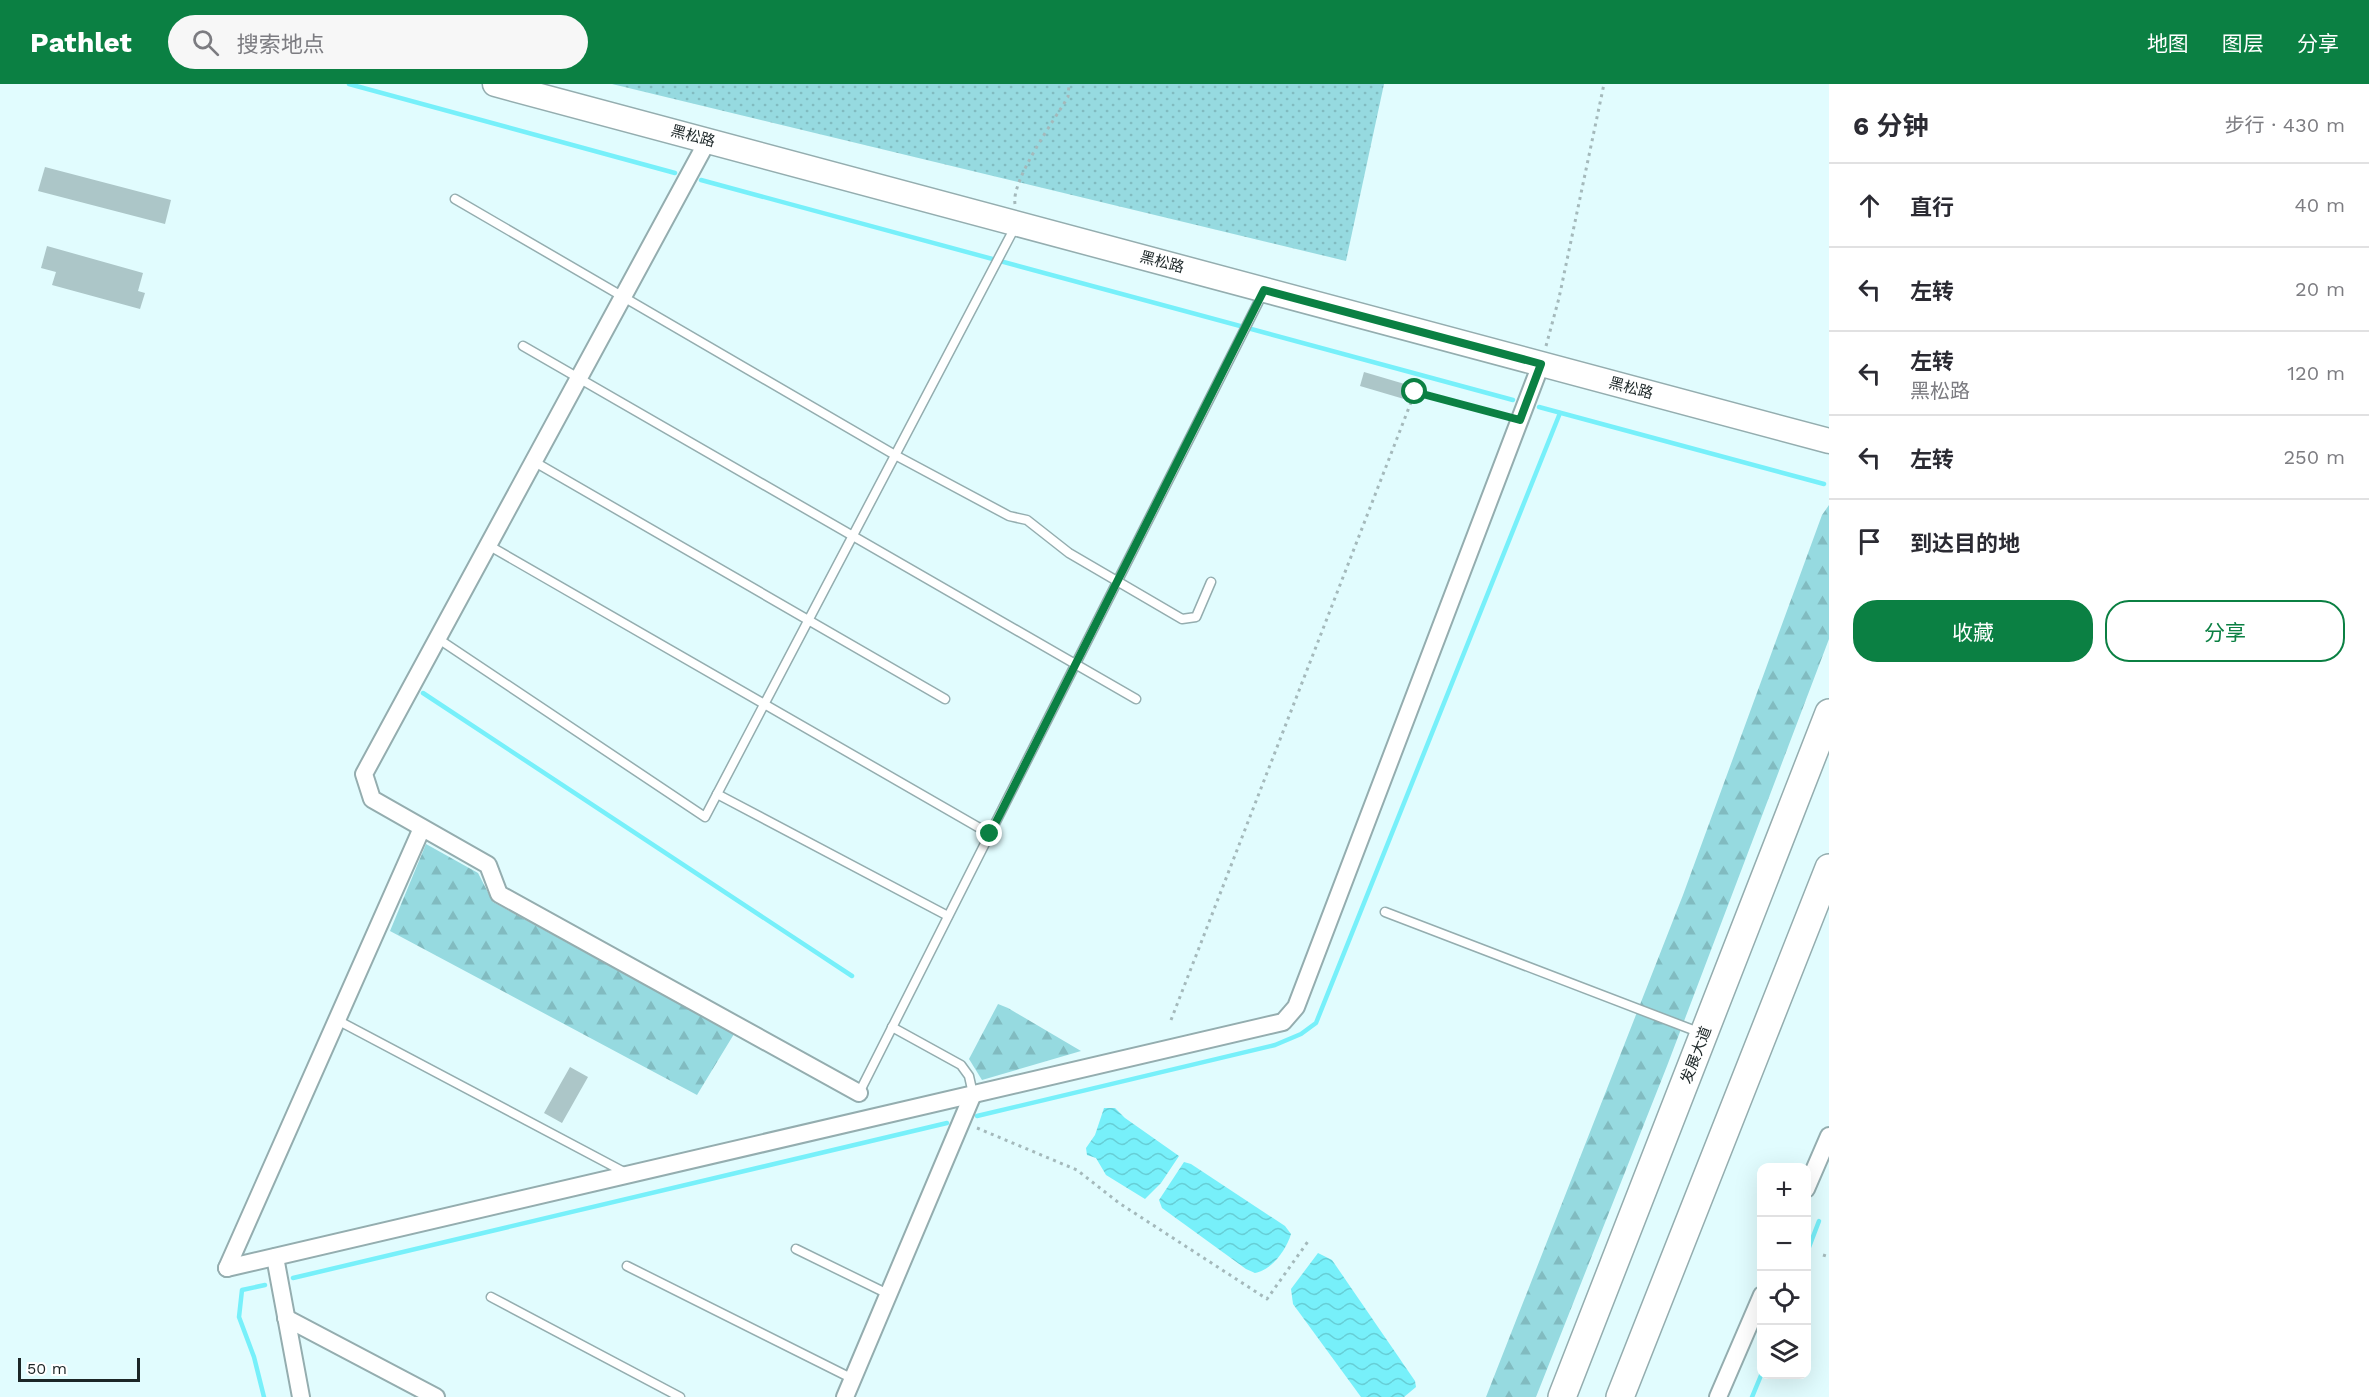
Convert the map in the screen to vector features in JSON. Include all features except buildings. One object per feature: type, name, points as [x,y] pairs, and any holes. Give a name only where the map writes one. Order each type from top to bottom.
[{"type":"main road","name":"发展大道","points":[[1562,1397],[1829,713]]},
{"type":"main road","points":[[1620,1397],[1829,868]]},
{"type":"street","name":"黑松路","points":[[495,84],[1829,441]]},
{"type":"street","points":[[708,140],[364,774],[372,799],[488,865],[499,894],[859,1093]]},
{"type":"street","points":[[422,828],[227,1268],[1283,1022],[1296,1007],[1541,364]]},
{"type":"street","points":[[845,1397],[973,1094]]},
{"type":"street","points":[[1811,1177],[1829,1136]]},
{"type":"street","points":[[274,1257],[301,1397]]},
{"type":"street","points":[[1718,1397],[1757,1304]]},
{"type":"street","points":[[286,1318],[436,1397]]},
{"type":"lane","points":[[455,199],[895,455],[1009,516],[1027,520],[1069,553],[1182,619],[1196,617],[1211,582]]},
{"type":"lane","points":[[437,638],[705,817],[1017,223]]},
{"type":"lane","points":[[859,1093],[1264,290]]},
{"type":"lane","points":[[523,346],[1136,699]]},
{"type":"lane","points":[[533,461],[945,699]]},
{"type":"lane","points":[[488,544],[990,834]]},
{"type":"lane","points":[[717,795],[948,916]]},
{"type":"lane","points":[[1385,912],[1704,1034]]},
{"type":"lane","points":[[337,1020],[629,1174]]},
{"type":"lane","points":[[892,1028],[961,1065],[969,1076],[973,1094]]},
{"type":"lane","points":[[796,1249],[888,1294]]},
{"type":"lane","points":[[627,1266],[853,1379]]},
{"type":"lane","points":[[491,1297],[680,1397]]},
{"type":"path","points":[[1017,223],[1014,198],[1027,164],[1068,97],[1069,84]]},
{"type":"path","points":[[1541,364],[1559,298],[1604,84]]},
{"type":"path","points":[[1172,1020],[1415,392],[1520,420]]},
{"type":"path","points":[[961,1121],[1077,1170],[1119,1203],[1267,1299],[1309,1240]]},
{"type":"path","points":[[1823,1255],[1829,1257]]},
{"type":"green space","points":[[612,84],[1384,84],[1346,261]]},
{"type":"green space","points":[[1829,505],[1829,639],[1667,1066],[1536,1397],[1486,1397],[1683,895],[1822,515]]},
{"type":"green space","points":[[426,844],[478,873],[493,902],[734,1034],[697,1095],[390,931]]},
{"type":"green space","points":[[998,1004],[1081,1051],[982,1080],[969,1059]]},
{"type":"water","points":[[1104,1108],[1115,1108],[1125,1118],[1179,1156],[1161,1183],[1145,1199],[1106,1175],[1096,1158],[1087,1155],[1086,1148],[1095,1135]]},
{"type":"water","points":[[1184,1162],[1191,1164],[1285,1226],[1291,1234],[1282,1253],[1273,1264],[1255,1273],[1246,1269],[1162,1208],[1159,1200]]},
{"type":"water","points":[[1318,1253],[1332,1260],[1415,1381],[1416,1387],[1404,1397],[1361,1397],[1293,1304],[1291,1289]]},
{"type":"waterway","points":[[349,84],[675,173]]},
{"type":"waterway","points":[[701,180],[1513,400]]},
{"type":"waterway","points":[[1539,407],[1824,484]]},
{"type":"waterway","points":[[977,1116],[1275,1045],[1301,1034],[1316,1023],[1560,413]]},
{"type":"waterway","points":[[423,693],[852,976]]},
{"type":"waterway","points":[[293,1278],[947,1123]]},
{"type":"waterway","points":[[1811,1242],[1819,1221]]},
{"type":"waterway","points":[[264,1397],[254,1357],[239,1317],[242,1290],[265,1285]]},
{"type":"waterway","points":[[1752,1397],[1760,1379]]},
{"type":"route","points":[[990,834],[1264,290],[1541,364],[1520,420],[1415,392]]}]
